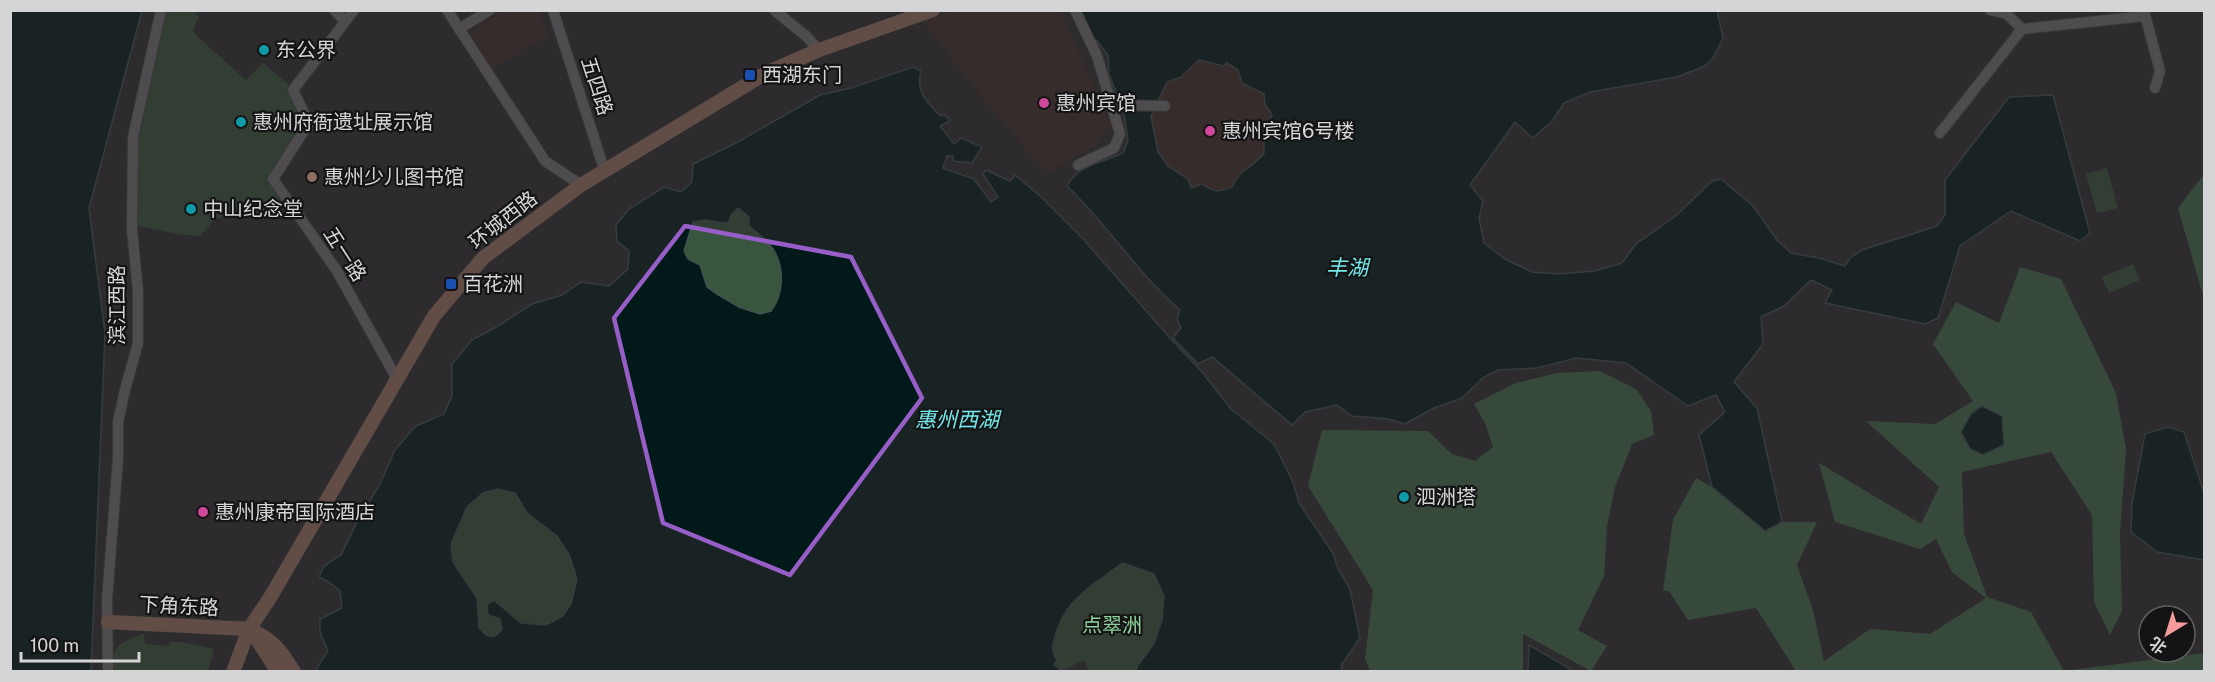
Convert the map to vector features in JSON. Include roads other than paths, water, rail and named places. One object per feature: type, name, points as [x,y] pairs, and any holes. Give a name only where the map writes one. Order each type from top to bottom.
[{"type":"main road","name":"环城西路","points":[[233,672],[249,629],[271,596],[434,316],[483,258],[581,185],[766,73],[819,50],[933,10]]},
{"type":"main road","name":"下角东路","points":[[108,622],[249,629],[267,637],[281,650],[294,672]]},
{"type":"main road","points":[[249,629],[278,672]]},
{"type":"street","name":"滨江西路","points":[[108,672],[107,600],[118,458],[118,422],[124,390],[138,343],[138,292],[132,229],[134,137],[161,10]]},
{"type":"street","points":[[334,10],[345,21],[354,10]]},
{"type":"street","points":[[447,10],[545,161],[581,185]]},
{"type":"street","points":[[459,29],[490,10]]},
{"type":"street","name":"五四路","points":[[553,10],[605,172]]},
{"type":"street","points":[[774,10],[806,36],[819,50]]},
{"type":"street","points":[[1076,10],[1097,56],[1120,134],[1114,148],[1078,165]]},
{"type":"street","points":[[1990,10],[2007,14],[2022,29]]},
{"type":"street","points":[[1940,133],[2022,29],[2144,13],[2160,71],[2156,88]]},
{"type":"street","name":"五一路","points":[[345,21],[293,90],[309,123],[273,179],[337,271],[397,379]]},
{"type":"street","points":[[1113,105],[1165,106]]},
{"type":"water","name":"丰湖","points":[[1717,10],[1723,38],[1713,58],[1705,66],[1677,77],[1590,92],[1564,103],[1552,121],[1533,138],[1515,122],[1470,185],[1483,201],[1479,218],[1484,243],[1505,259],[1532,272],[1559,274],[1594,271],[1622,263],[1636,244],[1677,215],[1712,181],[1721,179],[1753,206],[1777,240],[1791,253],[1845,266],[1850,258],[1862,250],[1937,226],[1945,215],[1945,180],[2009,97],[2053,95],[2090,233],[2080,241],[2011,211],[1960,246],[1938,318],[1925,324],[1825,303],[1832,290],[1811,280],[1784,306],[1761,317],[1763,344],[1734,382],[1757,408],[1782,522],[1765,531],[1712,487],[1699,435],[1725,412],[1716,395],[1688,406],[1626,363],[1577,358],[1537,368],[1498,370],[1484,377],[1462,398],[1434,408],[1405,424],[1388,419],[1352,416],[1337,405],[1305,412],[1292,425],[1212,357],[1198,364],[1173,338],[1181,328],[1177,319],[1180,310],[1164,296],[1067,186],[1071,179],[1084,169],[1123,153],[1128,140],[1124,114],[1109,74],[1108,55],[1097,41],[1089,39],[1078,11]],"holes":[[[1199,60],[1223,66],[1227,63],[1238,70],[1242,83],[1264,94],[1265,104],[1272,115],[1264,137],[1264,153],[1235,180],[1232,187],[1217,191],[1202,184],[1191,188],[1188,179],[1168,166],[1158,152],[1151,116],[1167,82],[1181,77]]]},
{"type":"water","points":[[10,11],[142,11],[89,208],[105,334],[91,671],[11,671]]},
{"type":"water","name":"惠州西湖","points":[[913,67],[921,71],[921,91],[931,106],[950,121],[940,126],[954,144],[961,138],[982,147],[972,163],[953,161],[953,156],[947,156],[943,168],[974,179],[991,202],[998,197],[983,174],[986,170],[1010,181],[1015,175],[1039,195],[1084,240],[1202,372],[1231,409],[1274,444],[1293,482],[1299,503],[1333,553],[1338,569],[1350,589],[1360,638],[1342,664],[1341,671],[1136,671],[1154,644],[1162,620],[1164,596],[1154,574],[1123,563],[1083,593],[1063,617],[1053,647],[1057,660],[1054,664],[1061,671],[315,671],[328,651],[320,632],[320,619],[342,608],[340,591],[319,577],[324,566],[341,555],[380,484],[395,450],[416,426],[444,414],[452,396],[452,364],[472,340],[532,304],[562,295],[581,282],[609,286],[628,269],[629,251],[617,241],[616,225],[629,209],[664,187],[681,192],[692,182],[693,164],[736,143],[820,95],[851,88]],"holes":[[[738,208],[749,217],[749,226],[771,246],[780,264],[781,289],[778,297],[771,311],[760,314],[739,307],[707,287],[700,265],[688,259],[684,251],[693,222],[707,220],[729,222],[731,215]],[[497,489],[515,493],[527,513],[557,536],[569,554],[577,579],[571,604],[563,616],[546,625],[521,623],[494,600],[487,605],[488,615],[500,619],[502,630],[494,637],[486,635],[479,628],[477,598],[453,562],[451,544],[467,507],[483,493]]]},
{"type":"water","points":[[1982,406],[2002,416],[2004,445],[1983,455],[1970,449],[1961,432],[1971,414]]},
{"type":"water","points":[[2168,427],[2184,432],[2204,493],[2204,560],[2157,552],[2131,532],[2132,503],[2145,434]]},
{"type":"water","points":[[1529,645],[1574,671],[1528,671]]},
{"type":"place","name":"东公界","points":[[264,50]]},
{"type":"place","name":"西湖东门","points":[[750,75]]},
{"type":"place","name":"惠州宾馆","points":[[1044,103]]},
{"type":"place","name":"惠州府衙遗址展示馆","points":[[241,122]]},
{"type":"place","name":"惠州宾馆6号楼","points":[[1210,131]]},
{"type":"place","name":"惠州少儿图书馆","points":[[312,177]]},
{"type":"place","name":"中山纪念堂","points":[[191,209]]},
{"type":"place","name":"百花洲","points":[[451,284]]},
{"type":"place","name":"泗洲塔","points":[[1404,497]]},
{"type":"place","name":"惠州康帝国际酒店","points":[[203,512]]},
{"type":"park label","name":"点翠洲","points":[[1112,625]]}]
